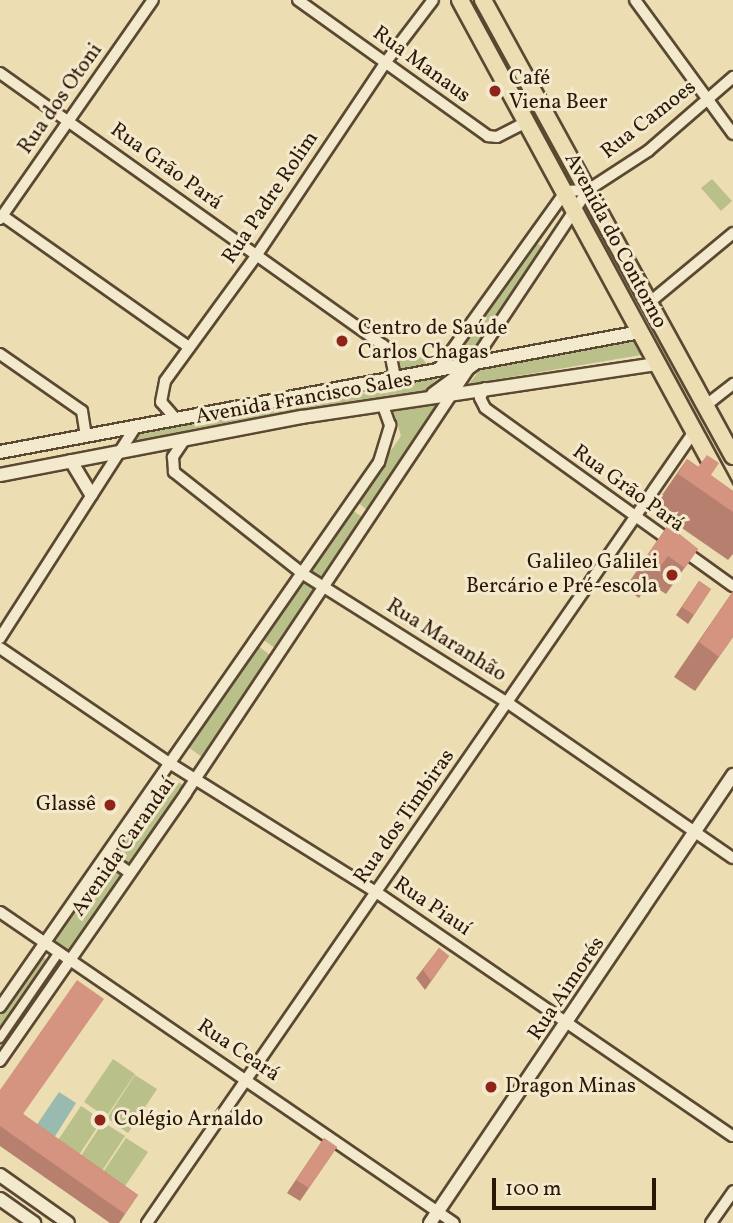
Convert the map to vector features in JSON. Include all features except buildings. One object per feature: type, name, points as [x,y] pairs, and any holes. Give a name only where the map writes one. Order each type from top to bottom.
[{"type":"main road","name":"Avenida do Contorno","points":[[460,0],[733,503]]},
{"type":"main road","name":"Avenida do Contorno","points":[[483,0],[733,456]]},
{"type":"main road","points":[[640,332],[650,332],[661,339],[702,400]]},
{"type":"street","name":"Rua dos Otoni","points":[[1,217],[153,0]]},
{"type":"street","name":"Rua Manaus","points":[[298,0],[488,136],[497,137],[526,122]]},
{"type":"street","name":"Rua Padre Rolim","points":[[175,418],[159,396],[189,347],[256,256],[385,63],[433,0]]},
{"type":"street","points":[[635,0],[733,134]]},
{"type":"street","name":"Rua Grão Pará","points":[[0,73],[383,345],[390,352],[395,377]]},
{"type":"street","name":"Rua Camoes","points":[[588,190],[648,151],[733,77]]},
{"type":"street","points":[[437,371],[566,191],[588,190]]},
{"type":"street","name":"Avenida Carandaí","points":[[0,1061],[195,779],[321,586],[476,363],[588,190]]},
{"type":"street","points":[[1,217],[189,347]]},
{"type":"street","points":[[542,225],[558,237]]},
{"type":"street","points":[[650,302],[733,233]]},
{"type":"street","name":"Avenida Francisco Sales","points":[[0,452],[640,332]]},
{"type":"street","points":[[0,354],[82,411],[86,436]]},
{"type":"street","points":[[423,399],[476,363]]},
{"type":"street","name":"Avenida Francisco Sales","points":[[0,475],[302,417],[657,364]]},
{"type":"street","points":[[702,400],[733,384]]},
{"type":"street","name":"Rua Grão Pará","points":[[485,388],[481,398],[485,408],[635,520],[733,586]]},
{"type":"street","points":[[299,394],[302,417]]},
{"type":"street","name":"Avenida Carandaí","points":[[0,1007],[303,574],[385,450],[390,425],[383,406]]},
{"type":"street","points":[[0,638],[136,426]]},
{"type":"street","name":"Rua dos Timbiras","points":[[147,1223],[509,703],[693,433]]},
{"type":"street","name":"Rua Maranhão","points":[[185,439],[173,457],[174,472],[303,574],[509,703],[733,858]]},
{"type":"street","points":[[71,461],[91,494]]},
{"type":"street","points":[[351,502],[370,516]]},
{"type":"street","points":[[256,640],[276,653]]},
{"type":"street","name":"Rua Piauí","points":[[0,648],[171,764],[376,892],[733,1136]]},
{"type":"street","name":"Rua Aimorés","points":[[434,1218],[733,775]]},
{"type":"street","points":[[106,856],[130,873]]},
{"type":"street","name":"Rua Ceará","points":[[0,912],[246,1080],[434,1218],[454,1223]]},
{"type":"street","points":[[0,1038],[58,952]]},
{"type":"street","points":[[0,1175],[68,1223]]},
{"type":"street","points":[[711,1223],[733,1191]]},
{"type":"street","points":[[0,1199],[34,1223]]},
{"type":"green space","points":[[712,179],[732,201],[721,211],[701,188]]},
{"type":"green space","points":[[535,242],[543,247],[470,353],[457,356]]},
{"type":"green space","points":[[637,339],[647,354],[469,384],[482,367]]},
{"type":"green space","points":[[403,348],[423,359],[437,378],[426,392],[128,446],[139,430],[402,381],[397,357]]},
{"type":"green space","points":[[445,401],[367,510],[356,501],[401,436],[393,409]]},
{"type":"green space","points":[[350,509],[364,518],[321,582],[308,573]]},
{"type":"green space","points":[[304,579],[317,587],[275,648],[262,639]]},
{"type":"green space","points":[[257,645],[270,655],[202,757],[188,747]]},
{"type":"green space","points":[[168,776],[185,786],[129,868],[111,856]]},
{"type":"green space","points":[[107,862],[125,873],[69,954],[51,942]]},
{"type":"green space","points":[[38,954],[61,969],[0,1056],[0,1011]]},
{"type":"green space","points":[[113,1059],[135,1074],[106,1117],[84,1102]]},
{"type":"green space","points":[[135,1075],[157,1089],[128,1133],[107,1118]]},
{"type":"green space","points":[[81,1106],[102,1120],[73,1164],[52,1149]]},
{"type":"green space","points":[[103,1122],[125,1136],[96,1180],[75,1165]]},
{"type":"green space","points":[[126,1138],[148,1152],[119,1195],[97,1181]]},
{"type":"water","points":[[59,1092],[76,1103],[54,1138],[36,1126]]},
{"type":"place","name":"Café Viena Beer","points":[[495,91]]},
{"type":"place","name":"Centro de Saúde Carlos Chagas","points":[[342,341]]},
{"type":"place","name":"Galileo Galilei Bercário e Pré-escola","points":[[672,575]]},
{"type":"place","name":"Glassê","points":[[110,805]]},
{"type":"place","name":"Dragon Minas","points":[[491,1087]]},
{"type":"place","name":"Colégio Arnaldo","points":[[100,1120]]}]
